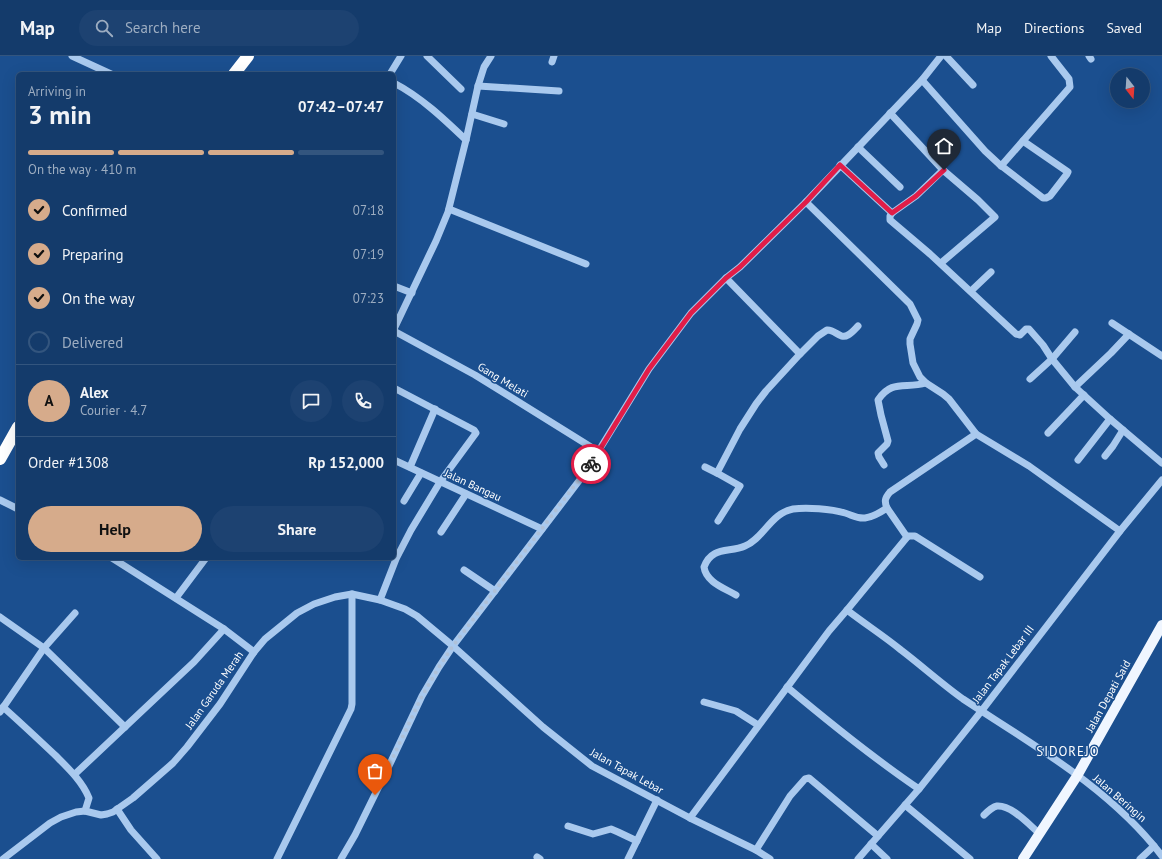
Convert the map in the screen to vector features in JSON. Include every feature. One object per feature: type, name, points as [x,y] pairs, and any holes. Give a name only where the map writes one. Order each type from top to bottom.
[{"type":"highway","points":[[236,72],[248,56]]},
{"type":"highway","points":[[0,459],[16,431]]},
{"type":"main road","name":"Jalan Depati Said","points":[[1023,859],[1077,776],[1162,625]]},
{"type":"street","points":[[72,56],[107,72]]},
{"type":"street","points":[[391,72],[401,56]]},
{"type":"street","points":[[428,56],[461,89]]},
{"type":"street","points":[[396,324],[441,231],[449,208],[478,86],[484,66],[491,56]]},
{"type":"street","points":[[341,859],[355,835],[422,696],[439,667],[453,646],[585,473],[649,369],[671,338],[691,313],[806,202],[922,80],[941,56]]},
{"type":"street","points":[[946,56],[973,85]]},
{"type":"street","points":[[1001,166],[1070,87],[1069,80],[1051,56]]},
{"type":"street","points":[[922,80],[985,151],[1001,166],[1043,198],[1046,198],[1050,196],[1068,172],[1066,169],[1037,152],[1023,141]]},
{"type":"street","points":[[396,84],[405,88],[418,98],[466,140]]},
{"type":"street","points":[[478,86],[559,91]]},
{"type":"street","points":[[890,113],[944,170],[978,200],[994,217],[941,264]]},
{"type":"street","points":[[472,114],[504,124]]},
{"type":"street","points":[[858,147],[900,187]]},
{"type":"street","points":[[840,165],[892,213]]},
{"type":"street","points":[[944,170],[916,196],[892,213],[889,217],[892,222],[972,291],[1016,334],[1020,335],[1026,329],[1029,329],[1043,344],[1052,359],[1075,387],[1162,463]]},
{"type":"street","points":[[806,202],[910,304],[918,320],[910,339],[911,354],[915,369],[920,378],[926,384],[949,399],[976,434],[1029,466],[1120,531]]},
{"type":"street","points":[[449,208],[586,264]]},
{"type":"street","points":[[972,291],[991,272]]},
{"type":"street","points":[[726,278],[800,354]]},
{"type":"street","points":[[396,287],[412,293]]},
{"type":"street","points":[[1112,323],[1162,356]]},
{"type":"street","points":[[717,473],[740,429],[756,404],[800,354],[818,336],[827,330],[833,330],[843,337],[848,336],[858,326]]},
{"type":"street","name":"Gang Melati","points":[[396,327],[599,452]]},
{"type":"street","points":[[1030,379],[1052,359],[1075,332]]},
{"type":"street","points":[[1075,387],[1129,334]]},
{"type":"street","points":[[884,465],[878,453],[887,444],[888,440],[878,400],[882,394],[892,387],[918,386],[926,384]]},
{"type":"street","points":[[396,389],[474,430],[476,433],[440,482],[411,530],[396,559]]},
{"type":"street","points":[[1048,433],[1084,395]]},
{"type":"street","points":[[410,468],[435,409]]},
{"type":"street","points":[[1078,460],[1110,419]]},
{"type":"street","points":[[1105,456],[1123,430]]},
{"type":"street","points":[[906,537],[887,508],[885,503],[886,497],[890,492],[976,434]]},
{"type":"street","name":"Jalan Bangau","points":[[396,461],[542,529]]},
{"type":"street","points":[[706,467],[740,486],[718,521]]},
{"type":"street","points":[[404,501],[421,473]]},
{"type":"street","name":"Jalan Tapak Lebar III","points":[[858,859],[919,789],[1120,531],[1162,480]]},
{"type":"street","points":[[441,532],[466,494]]},
{"type":"street","points":[[0,500],[16,508]]},
{"type":"street","points":[[736,595],[711,580],[706,575],[704,567],[706,561],[714,554],[744,547],[753,542],[777,516],[793,509],[829,510],[845,513],[859,518],[866,518],[874,516],[887,508]]},
{"type":"street","points":[[690,818],[829,631],[906,537],[911,535],[915,536],[980,577]]},
{"type":"street","points":[[115,560],[224,629],[254,652]]},
{"type":"street","points":[[176,598],[204,560]]},
{"type":"street","points":[[380,600],[396,560]]},
{"type":"street","points":[[464,570],[495,591]]},
{"type":"street","points":[[277,859],[352,704],[352,594]]},
{"type":"street","name":"Jalan Garuda Merah","points":[[3,859],[50,823],[68,814],[85,811],[101,815],[117,810],[133,798],[173,763],[220,704],[254,652],[265,639],[297,614],[314,604],[335,596],[352,594],[380,600],[411,612],[453,646]]},
{"type":"street","name":"Jalan Beringin","points":[[847,610],[900,648],[962,698],[1066,767],[1110,801],[1134,824],[1162,855]]},
{"type":"street","points":[[75,613],[44,648],[2,709],[39,740],[74,774],[89,798],[85,811]]},
{"type":"street","points":[[0,617],[44,648],[125,727]]},
{"type":"street","points":[[74,774],[194,662],[224,629]]},
{"type":"street","name":"Jalan Tapak Lebar","points":[[453,646],[542,727],[592,766],[690,818],[756,850],[770,859]]},
{"type":"street","points":[[787,687],[826,720],[890,769],[919,789]]},
{"type":"street","points":[[704,702],[736,711],[758,725]]},
{"type":"street","points":[[756,850],[790,796],[808,777],[878,836]]},
{"type":"street","points":[[628,859],[657,800]]},
{"type":"street","points":[[905,805],[970,859]]},
{"type":"street","points":[[984,815],[992,808],[998,806],[1010,808],[1040,834]]},
{"type":"street","points":[[117,810],[131,830],[157,859]]},
{"type":"street","points":[[568,826],[593,834],[611,829],[637,842]]},
{"type":"street","points":[[871,844],[887,859]]},
{"type":"street","points":[[1140,859],[1154,846]]},
{"type":"way so far","points":[[375,795],[422,696],[439,667],[453,646],[591,464]]},
{"type":"district","name":"SIDOREJO","points":[[1068,751]]},
{"type":"route","points":[[591,464],[649,369],[691,313],[806,202],[840,165],[892,213],[916,196],[944,170]]}]
